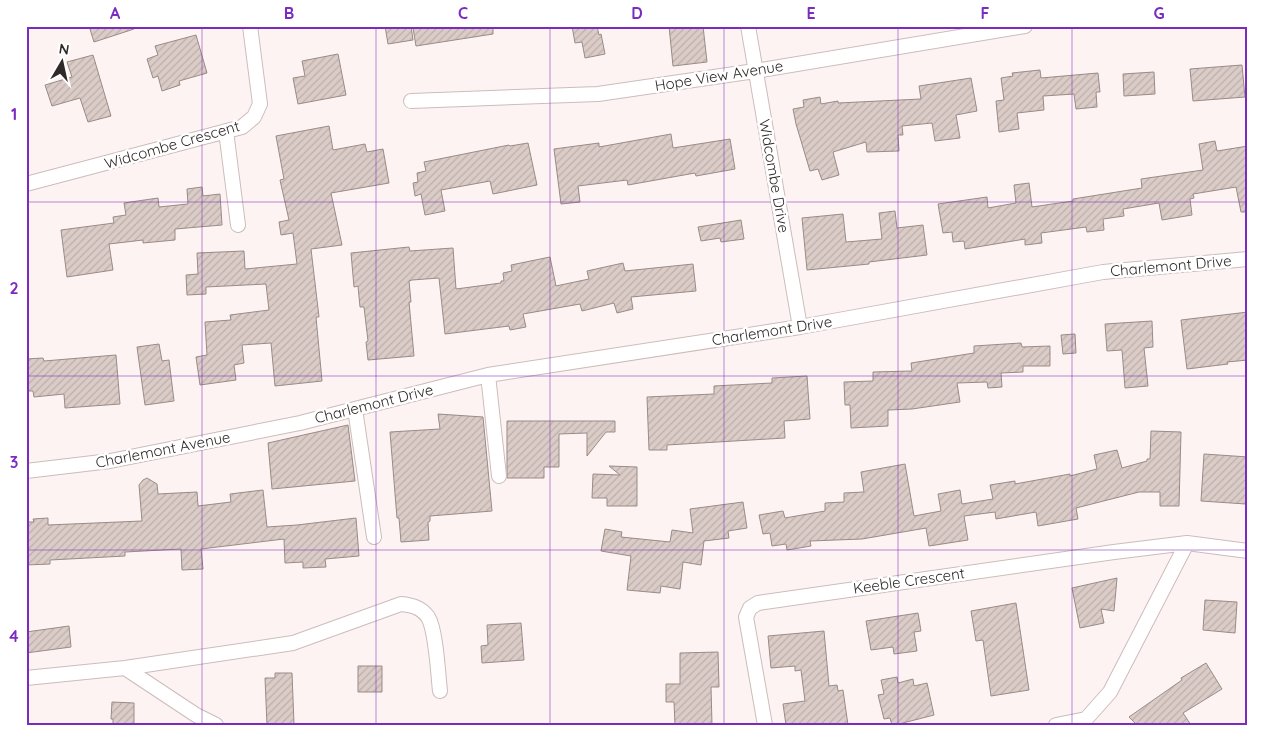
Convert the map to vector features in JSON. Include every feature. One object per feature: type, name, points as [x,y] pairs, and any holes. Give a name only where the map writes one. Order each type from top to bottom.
[{"type":"street","name":"Widcombe Crescent","points":[[26,184],[242,127],[254,117],[260,104],[250,26]]},
{"type":"street","name":"Widcombe Drive","points":[[748,26],[800,327]]},
{"type":"street","name":"Hope View Avenue","points":[[411,101],[598,94],[755,71],[1025,26]]},
{"type":"street","points":[[226,131],[238,225]]},
{"type":"street","name":"Charlemont Drive","points":[[300,423],[488,375],[800,327],[1102,272],[1248,259]]},
{"type":"street","points":[[488,375],[499,476]]},
{"type":"street","points":[[355,409],[374,537]]},
{"type":"street","name":"Charlemont Avenue","points":[[26,471],[110,461],[300,423]]},
{"type":"street","points":[[1056,725],[1086,719],[1110,692],[1187,543]]},
{"type":"street","name":"Keeble Crescent","points":[[765,725],[746,617],[747,612],[753,605],[1187,543],[1248,551]]},
{"type":"street","points":[[26,678],[125,668],[293,643],[345,626],[400,604],[412,605],[421,610],[428,618],[440,691]]},
{"type":"street","points":[[125,668],[216,725]]},
{"type":"building","points":[[89,26],[133,26],[134,29],[94,42]]},
{"type":"building","points":[[385,26],[411,26],[413,40],[388,44]]},
{"type":"building","points":[[425,26],[493,26],[493,34],[416,46],[413,28]]},
{"type":"building","points":[[572,26],[597,26],[599,35],[601,34],[605,54],[585,58],[582,42],[575,43]]},
{"type":"building","points":[[669,26],[703,26],[707,62],[673,66]]},
{"type":"building","points":[[196,35],[207,73],[179,81],[180,85],[162,91],[158,76],[153,78],[147,59],[158,55],[155,46]]},
{"type":"building","points":[[338,54],[346,95],[298,104],[293,78],[305,76],[302,61]]},
{"type":"building","points":[[93,55],[111,116],[88,122],[80,98],[52,106],[45,85],[72,77],[67,62]]},
{"type":"building","points":[[1242,65],[1245,97],[1193,101],[1190,69]]},
{"type":"building","points":[[1040,70],[1041,78],[1098,73],[1100,92],[1096,92],[1097,107],[1076,109],[1074,94],[1043,96],[1044,110],[1017,113],[1019,129],[999,132],[996,101],[1004,100],[1001,78],[1013,76],[1012,73]]},
{"type":"building","points":[[1154,72],[1155,94],[1124,96],[1123,74]]},
{"type":"building","points":[[971,78],[977,111],[956,115],[960,138],[935,141],[932,123],[902,126],[903,135],[898,135],[899,151],[867,152],[866,142],[833,152],[839,175],[822,180],[818,169],[810,171],[793,109],[804,107],[803,100],[820,97],[821,104],[838,101],[838,103],[921,99],[919,86]]},
{"type":"building","points":[[329,126],[333,150],[365,144],[367,152],[383,149],[389,183],[331,193],[342,245],[311,249],[319,317],[316,317],[322,381],[275,386],[271,343],[242,345],[244,363],[234,365],[236,380],[200,385],[196,357],[207,355],[205,322],[231,320],[230,315],[269,310],[266,284],[206,287],[206,294],[187,295],[186,275],[198,274],[197,253],[244,251],[245,269],[297,264],[293,233],[281,235],[279,222],[289,220],[280,180],[284,179],[276,136]]},
{"type":"building","points":[[671,134],[673,148],[730,139],[735,169],[696,176],[695,173],[628,185],[627,180],[578,186],[580,202],[561,204],[554,149],[599,143],[599,147]]},
{"type":"building","points":[[1215,141],[1217,151],[1248,146],[1248,212],[1241,212],[1236,187],[1193,194],[1194,198],[1190,199],[1192,215],[1162,220],[1159,203],[1123,209],[1124,216],[1103,219],[1104,230],[1087,232],[1086,227],[1041,233],[1042,243],[1025,245],[1025,239],[965,249],[964,241],[953,242],[952,232],[943,233],[938,204],[987,197],[988,208],[1016,203],[1014,185],[1029,183],[1032,207],[1142,188],[1141,179],[1203,170],[1199,144]]},
{"type":"building","points":[[528,143],[537,185],[493,194],[490,181],[441,190],[445,211],[425,215],[421,194],[415,196],[413,183],[418,182],[417,173],[426,171],[424,162]]},
{"type":"building","points":[[202,187],[203,196],[220,194],[222,225],[175,229],[175,240],[143,243],[143,240],[109,244],[113,270],[67,277],[61,230],[114,223],[113,217],[126,215],[124,203],[158,198],[159,207],[188,204],[187,189]]},
{"type":"building","points":[[895,211],[897,228],[923,225],[927,255],[869,262],[869,264],[807,270],[802,218],[843,214],[846,242],[882,239],[879,213]]},
{"type":"building","points":[[741,220],[744,239],[721,242],[720,238],[701,241],[698,227]]},
{"type":"building","points":[[409,247],[410,251],[453,248],[456,289],[501,283],[501,281],[504,281],[503,273],[512,271],[511,265],[550,257],[556,286],[589,279],[587,271],[623,263],[625,271],[693,264],[696,291],[631,297],[633,309],[617,313],[614,303],[582,311],[580,304],[523,314],[526,327],[510,330],[509,326],[445,334],[439,278],[412,280],[409,281],[411,302],[409,302],[414,356],[368,360],[364,307],[360,307],[358,286],[354,287],[351,253]]},
{"type":"building","points":[[1248,312],[1248,360],[1187,369],[1181,320]]},
{"type":"building","points":[[1152,321],[1153,347],[1144,348],[1148,386],[1125,388],[1122,350],[1107,351],[1105,324]]},
{"type":"building","points":[[1075,334],[1076,353],[1063,354],[1061,335]]},
{"type":"building","points":[[1021,343],[1022,347],[1050,346],[1050,366],[1023,366],[1023,372],[1001,373],[1002,387],[988,388],[987,382],[957,383],[960,402],[912,409],[888,410],[888,426],[851,428],[850,405],[845,405],[844,382],[873,381],[873,372],[912,371],[911,363],[974,353],[974,346]]},
{"type":"building","points":[[159,344],[162,361],[169,360],[174,401],[145,405],[137,347]]},
{"type":"building","points":[[116,355],[120,404],[65,408],[64,394],[34,397],[33,391],[26,391],[26,359],[43,358],[44,361]]},
{"type":"building","points":[[807,376],[810,419],[784,421],[785,438],[667,445],[667,450],[649,450],[647,397],[714,394],[714,386],[772,383],[772,378]]},
{"type":"building","points":[[438,414],[483,417],[492,511],[430,516],[430,521],[428,522],[429,540],[401,542],[399,518],[397,518],[390,432],[440,429]]},
{"type":"building","points":[[507,421],[615,421],[615,432],[606,432],[587,456],[587,433],[559,434],[559,467],[544,467],[544,478],[507,478]]},
{"type":"building","points":[[348,425],[355,481],[272,489],[268,443]]},
{"type":"building","points":[[1151,431],[1181,432],[1179,506],[1160,506],[1160,492],[1139,492],[1076,508],[1078,519],[1038,526],[1036,512],[996,519],[995,512],[964,516],[968,540],[929,546],[926,528],[862,539],[810,541],[811,546],[787,550],[786,544],[772,546],[770,533],[763,534],[759,515],[783,511],[785,518],[825,511],[825,503],[844,502],[844,493],[864,492],[861,472],[905,464],[914,516],[941,511],[938,494],[960,490],[962,504],[993,499],[990,485],[1015,481],[1015,484],[1070,474],[1070,476],[1097,469],[1094,455],[1117,450],[1122,468],[1147,461],[1147,459],[1150,459]]},
{"type":"building","points":[[1204,454],[1248,457],[1246,504],[1201,501]]},
{"type":"building","points":[[609,466],[637,467],[637,506],[607,506],[607,498],[592,498],[593,474],[620,475]]},
{"type":"building","points":[[147,478],[157,484],[158,494],[197,492],[198,506],[231,502],[230,494],[263,490],[267,527],[356,518],[359,556],[325,559],[326,567],[303,568],[303,562],[285,563],[284,539],[201,549],[203,569],[182,570],[181,549],[125,552],[125,556],[50,560],[50,564],[26,565],[26,522],[34,522],[33,519],[48,518],[48,525],[142,521],[139,485]]},
{"type":"building","points":[[743,502],[747,528],[728,531],[729,538],[704,541],[701,565],[683,562],[680,589],[661,586],[660,593],[627,590],[631,556],[601,551],[605,529],[622,532],[621,537],[670,542],[672,530],[693,533],[690,509]]},
{"type":"building","points":[[1117,578],[1114,611],[1101,609],[1104,623],[1080,628],[1072,588]]},
{"type":"building","points":[[1205,600],[1237,602],[1235,633],[1203,630]]},
{"type":"building","points":[[1016,603],[1029,690],[991,696],[983,640],[976,641],[971,611]]},
{"type":"building","points":[[918,613],[921,631],[914,632],[917,651],[894,654],[893,647],[871,650],[866,621]]},
{"type":"building","points":[[521,623],[524,660],[482,663],[481,646],[488,645],[487,625]]},
{"type":"building","points":[[69,626],[71,647],[26,653],[26,632]]},
{"type":"building","points":[[824,631],[829,686],[837,685],[838,691],[843,690],[848,725],[786,725],[783,704],[805,701],[801,670],[795,671],[795,666],[771,668],[768,636]]},
{"type":"building","points":[[718,652],[719,687],[711,687],[712,725],[675,725],[674,702],[666,702],[666,684],[680,684],[680,653]]},
{"type":"building","points":[[1206,663],[1222,689],[1183,713],[1191,725],[1137,725],[1129,717],[1182,680],[1181,678]]},
{"type":"building","points":[[358,666],[382,666],[382,692],[358,692]]},
{"type":"building","points":[[275,673],[292,673],[294,724],[267,725],[265,678],[275,678]]},
{"type":"building","points":[[897,677],[898,683],[913,679],[914,686],[927,683],[934,715],[895,725],[892,725],[890,718],[884,719],[878,695],[884,694],[881,680]]},
{"type":"building","points":[[112,702],[134,703],[134,725],[113,725],[113,719],[111,719]]}]
